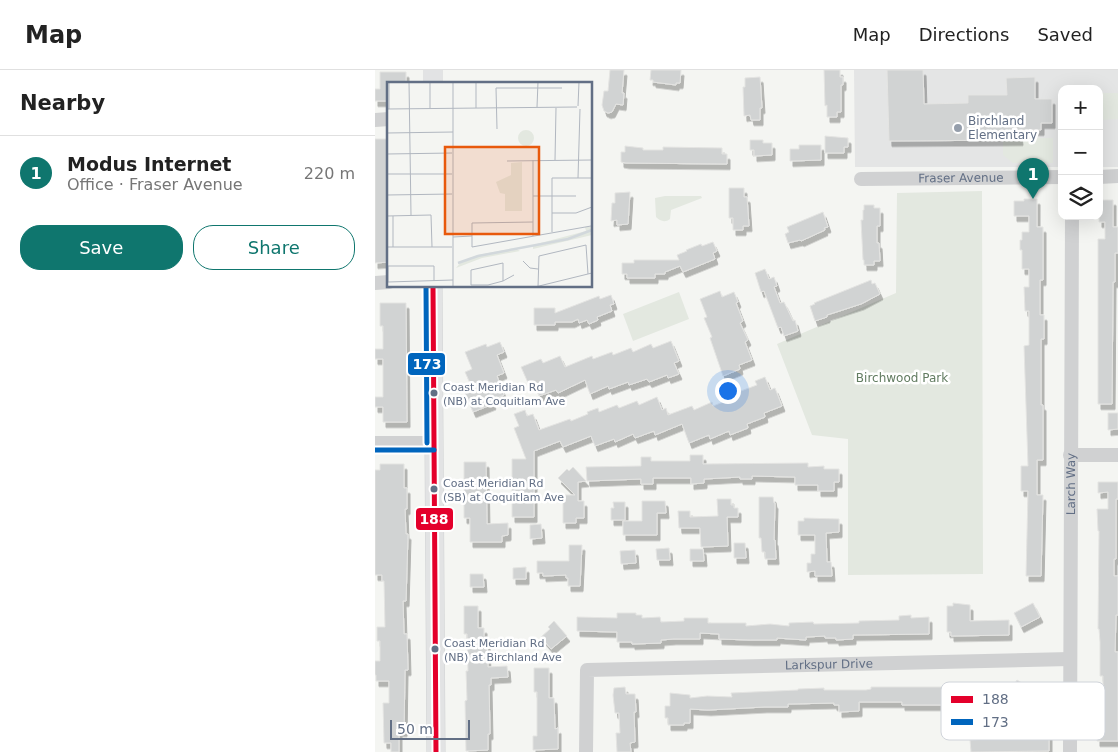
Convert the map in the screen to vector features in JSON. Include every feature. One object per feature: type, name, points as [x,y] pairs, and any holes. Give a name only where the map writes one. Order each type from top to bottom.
[{"type":"main road","points":[[433,288],[436,752]]},
{"type":"street","points":[[1103,176],[1118,176]]},
{"type":"street","name":"Fraser Avenue","points":[[861,180],[1058,177]]},
{"type":"street","name":"Larch Way","points":[[1070,682],[1071,220]]},
{"type":"street","points":[[375,444],[434,443]]},
{"type":"street","points":[[1070,455],[1118,455]]},
{"type":"street","name":"Larkspur Drive","points":[[586,752],[587,670],[1070,659]]},
{"type":"shaded area","name":"Birchland Elementary","points":[[854,70],[1118,70],[1118,167],[1103,167],[1103,85],[1058,85],[1058,167],[855,167]]},
{"type":"green space","points":[[1103,93],[1118,93],[1118,119],[1103,120]]},
{"type":"green space","points":[[1053,138],[1053,163],[1013,163],[1003,155],[1003,140]]},
{"type":"green space","name":"Birchwood Park","points":[[982,191],[983,574],[848,575],[848,439],[812,435],[777,344],[896,293],[897,193]]},
{"type":"green space","points":[[665,196],[701,196],[702,198],[671,210],[670,219],[664,221],[656,217],[655,198]]},
{"type":"green space","points":[[679,292],[689,319],[633,341],[623,314]]},
{"type":"building","points":[[610,70],[624,70],[622,93],[624,93],[623,105],[616,104],[612,112],[608,113],[604,111],[602,105],[604,91],[608,91]]},
{"type":"building","points":[[651,70],[681,70],[680,83],[676,83],[676,85],[653,82],[653,80],[650,80]]},
{"type":"building","points":[[824,70],[840,70],[840,77],[843,77],[843,85],[841,85],[841,112],[837,112],[837,117],[827,117]]},
{"type":"building","points":[[887,70],[923,70],[924,104],[968,103],[968,95],[1007,95],[1006,78],[1035,77],[1035,99],[1052,99],[1052,123],[1041,123],[1041,130],[1019,130],[1020,140],[889,141]]},
{"type":"building","points":[[380,72],[406,72],[406,82],[387,82],[387,101],[375,101],[375,89],[380,89]]},
{"type":"building","points":[[760,77],[762,108],[760,108],[760,120],[751,120],[750,115],[744,116],[743,87],[745,87],[745,78]]},
{"type":"building","points":[[825,136],[848,138],[848,147],[844,147],[844,153],[825,153]]},
{"type":"building","points":[[375,139],[387,139],[387,262],[375,263]]},
{"type":"building","points":[[750,140],[763,140],[763,143],[772,143],[772,155],[754,156],[754,150],[750,150]]},
{"type":"building","points":[[799,145],[821,145],[821,160],[790,161],[790,149],[799,149]]},
{"type":"building","points":[[625,146],[643,148],[643,150],[663,150],[663,147],[722,148],[722,154],[727,154],[727,164],[626,163],[621,162],[621,152],[625,152]]},
{"type":"building","points":[[729,188],[744,188],[744,197],[747,197],[749,226],[743,226],[743,230],[733,230],[733,218],[729,218]]},
{"type":"building","points":[[630,192],[628,224],[617,225],[617,220],[611,221],[612,203],[615,203],[615,193]]},
{"type":"building","points":[[1024,199],[1037,199],[1037,227],[1043,227],[1043,280],[1040,280],[1040,315],[1044,315],[1044,339],[1041,339],[1043,460],[1037,460],[1037,495],[1043,495],[1041,576],[1026,576],[1028,491],[1021,491],[1021,466],[1028,466],[1024,346],[1029,345],[1029,311],[1025,311],[1024,287],[1029,287],[1029,269],[1022,269],[1020,240],[1022,240],[1022,232],[1029,232],[1029,216],[1014,216],[1014,201],[1024,201]]},
{"type":"building","points":[[1103,200],[1113,200],[1113,227],[1118,227],[1118,253],[1115,253],[1115,282],[1113,282],[1112,404],[1098,404],[1098,239],[1105,239],[1105,222],[1099,222],[1099,220],[1103,220]]},
{"type":"building","points":[[864,205],[874,205],[874,208],[880,208],[880,226],[877,226],[877,243],[879,243],[880,261],[874,261],[874,265],[864,265],[863,260],[861,220],[863,220]]},
{"type":"building","points":[[823,212],[828,227],[824,228],[825,230],[801,241],[788,243],[785,234],[789,232],[787,227]]},
{"type":"building","points":[[713,242],[717,251],[713,253],[715,259],[683,272],[680,266],[665,272],[665,274],[655,274],[655,278],[627,278],[627,274],[622,274],[622,263],[634,263],[634,260],[679,260],[677,255],[686,250]]},
{"type":"building","points":[[765,269],[769,279],[774,277],[777,286],[774,287],[780,303],[784,302],[793,321],[795,320],[798,331],[784,336],[781,327],[778,328],[764,291],[761,292],[755,273]]},
{"type":"building","points":[[871,280],[872,284],[875,283],[880,294],[861,304],[815,321],[810,306],[814,303]]},
{"type":"building","points":[[720,291],[722,297],[734,292],[743,321],[740,323],[748,340],[745,342],[752,360],[739,365],[740,369],[723,376],[710,338],[712,337],[704,318],[707,317],[700,299]]},
{"type":"building","points":[[611,295],[614,304],[610,305],[612,311],[597,317],[598,320],[589,324],[587,320],[579,323],[578,319],[572,322],[555,322],[555,325],[534,325],[534,308],[555,308],[555,313],[599,296],[600,299]]},
{"type":"building","points":[[380,303],[406,303],[407,422],[383,422],[383,407],[375,407],[375,397],[383,397],[383,359],[375,359],[375,349],[383,349]]},
{"type":"building","points":[[671,341],[679,361],[674,363],[679,374],[668,378],[667,375],[649,382],[647,379],[629,385],[628,382],[609,389],[608,386],[590,394],[585,380],[558,393],[556,390],[539,396],[534,383],[529,385],[521,367],[541,359],[543,363],[560,356],[565,367],[592,356],[593,359],[612,352],[613,355],[631,348],[633,352],[651,344],[653,348]]},
{"type":"building","points":[[500,342],[504,352],[497,355],[504,373],[497,376],[504,395],[491,400],[493,404],[473,412],[465,394],[473,390],[465,372],[472,369],[465,352],[486,344],[487,347]]},
{"type":"building","points":[[765,377],[770,390],[775,388],[782,406],[764,413],[765,417],[747,424],[748,428],[730,435],[729,431],[710,439],[709,435],[689,443],[682,424],[655,435],[654,431],[635,438],[633,434],[615,442],[614,439],[595,446],[591,436],[563,447],[560,441],[534,451],[534,517],[512,517],[512,459],[526,459],[514,428],[519,426],[514,414],[525,410],[527,416],[533,414],[539,430],[570,419],[571,421],[598,408],[599,412],[617,405],[619,408],[637,401],[639,405],[657,397],[662,410],[666,408],[668,415],[692,406],[694,410],[712,402],[713,406],[739,396],[738,392],[757,385],[755,381]]},
{"type":"building","points":[[1108,413],[1118,413],[1118,429],[1108,430]]},
{"type":"building","points":[[690,455],[703,455],[703,464],[808,463],[808,467],[824,466],[824,469],[839,469],[839,482],[834,482],[834,491],[818,491],[818,485],[795,485],[795,477],[752,476],[752,479],[740,479],[740,477],[704,479],[704,483],[691,484],[691,478],[653,478],[653,484],[641,484],[641,479],[587,481],[586,467],[641,466],[641,457],[651,457],[651,461],[690,461]]},
{"type":"building","points":[[464,462],[486,462],[487,524],[508,523],[508,535],[502,536],[502,542],[470,542],[470,518],[464,518]]},
{"type":"building","points":[[380,464],[404,464],[404,488],[407,488],[407,509],[405,509],[406,534],[408,534],[406,601],[403,601],[404,634],[407,634],[408,670],[405,670],[404,731],[399,731],[399,752],[391,752],[391,743],[384,743],[383,703],[389,703],[389,681],[376,681],[375,675],[375,661],[380,661],[380,641],[377,641],[377,627],[385,627],[384,581],[382,581],[382,575],[375,575],[375,470],[380,470]]},
{"type":"building","points":[[573,467],[586,481],[578,482],[578,501],[584,501],[584,518],[576,518],[576,523],[563,523],[563,495],[575,495],[558,478],[567,469],[569,471]]},
{"type":"building","points":[[1098,482],[1118,482],[1114,576],[1118,576],[1118,615],[1116,615],[1115,652],[1118,652],[1118,741],[1097,741],[1105,740],[1105,682],[1103,682],[1103,676],[1100,676],[1098,629],[1099,531],[1097,509],[1108,509],[1108,492],[1098,493]]},
{"type":"building","points":[[759,497],[773,497],[775,503],[774,540],[776,559],[765,559],[765,552],[762,552],[761,538],[759,538]]},
{"type":"building","points":[[717,499],[731,499],[731,505],[734,505],[734,508],[738,508],[738,517],[727,517],[728,546],[701,547],[700,528],[679,528],[678,511],[690,511],[690,517],[718,516]]},
{"type":"building","points":[[642,501],[665,501],[666,513],[657,513],[657,535],[623,535],[623,521],[642,521]]},
{"type":"building","points":[[613,502],[625,502],[625,520],[611,520],[611,508],[614,508]]},
{"type":"building","points":[[804,518],[839,519],[839,532],[826,533],[827,562],[831,562],[832,576],[815,576],[815,571],[807,572],[807,563],[811,563],[811,554],[815,554],[815,535],[798,535],[798,521],[804,521]]},
{"type":"building","points":[[541,524],[542,538],[530,539],[530,525]]},
{"type":"building","points":[[734,543],[745,543],[746,558],[734,558]]},
{"type":"building","points":[[569,545],[582,545],[580,586],[568,586],[566,575],[543,576],[543,573],[537,573],[537,561],[569,561]]},
{"type":"building","points":[[669,548],[670,560],[657,560],[656,549]]},
{"type":"building","points":[[690,549],[703,549],[704,561],[690,561]]},
{"type":"building","points":[[635,550],[636,563],[621,564],[620,551]]},
{"type":"building","points":[[526,567],[526,579],[513,579],[513,568]]},
{"type":"building","points":[[470,574],[483,574],[484,587],[470,587]]},
{"type":"building","points":[[953,603],[970,605],[970,621],[1009,620],[1009,635],[951,636],[951,632],[947,632],[947,606],[953,606]]},
{"type":"building","points":[[1033,603],[1040,617],[1021,627],[1014,613]]},
{"type":"building","points":[[464,606],[478,606],[478,628],[484,628],[484,638],[487,638],[488,667],[507,666],[508,677],[491,678],[491,685],[489,685],[490,734],[488,734],[488,750],[466,751],[465,701],[467,700],[466,671],[468,671],[467,634],[464,634]]},
{"type":"building","points":[[617,613],[636,613],[636,615],[642,615],[642,618],[660,617],[661,622],[684,621],[684,618],[708,618],[708,623],[746,623],[746,626],[770,624],[789,626],[789,623],[813,622],[814,624],[859,623],[859,621],[899,620],[899,616],[911,615],[911,618],[929,617],[929,634],[853,635],[853,639],[836,640],[836,638],[825,638],[825,636],[806,637],[806,640],[777,638],[777,640],[751,640],[719,639],[719,634],[700,633],[700,639],[673,639],[661,640],[661,643],[632,644],[632,642],[617,642],[617,632],[577,631],[577,617],[617,618]]},
{"type":"building","points":[[554,621],[567,636],[551,649],[541,637],[550,629],[548,627]]},
{"type":"building","points":[[534,668],[549,668],[549,698],[554,698],[555,729],[558,728],[558,749],[533,750],[533,736],[537,736],[537,692],[534,692]]},
{"type":"building","points":[[625,687],[626,694],[635,694],[635,742],[630,743],[631,752],[617,752],[616,733],[620,733],[619,713],[615,713],[613,695],[614,688]]},
{"type":"building","points":[[871,687],[941,687],[941,705],[902,705],[902,702],[859,702],[859,711],[839,712],[839,705],[834,705],[834,703],[788,704],[788,707],[690,709],[690,723],[684,723],[684,725],[668,725],[668,718],[665,718],[665,706],[670,706],[670,693],[690,695],[690,698],[707,696],[732,697],[731,693],[798,689],[871,689]]},
{"type":"building","points":[[970,740],[1049,740],[1049,751],[971,752]]},
{"type":"transit line","name":"173","points":[[426,288],[427,443]]},
{"type":"transit line","name":"188","points":[[433,288],[436,752]]},
{"type":"transit line","name":"173","points":[[375,450],[434,450]]},
{"type":"place","name":"Birchland Elementary","points":[[958,128]]},
{"type":"place","name":"Modus Internet","points":[[1033,199]]},
{"type":"place","name":"Coast Meridian Rd (NB) at Coquitlam Ave","points":[[434,393]]},
{"type":"place","name":"Coast Meridian Rd (SB) at Coquitlam Ave","points":[[434,489]]},
{"type":"place","name":"Coast Meridian Rd (NB) at Birchland Ave","points":[[435,649]]}]
